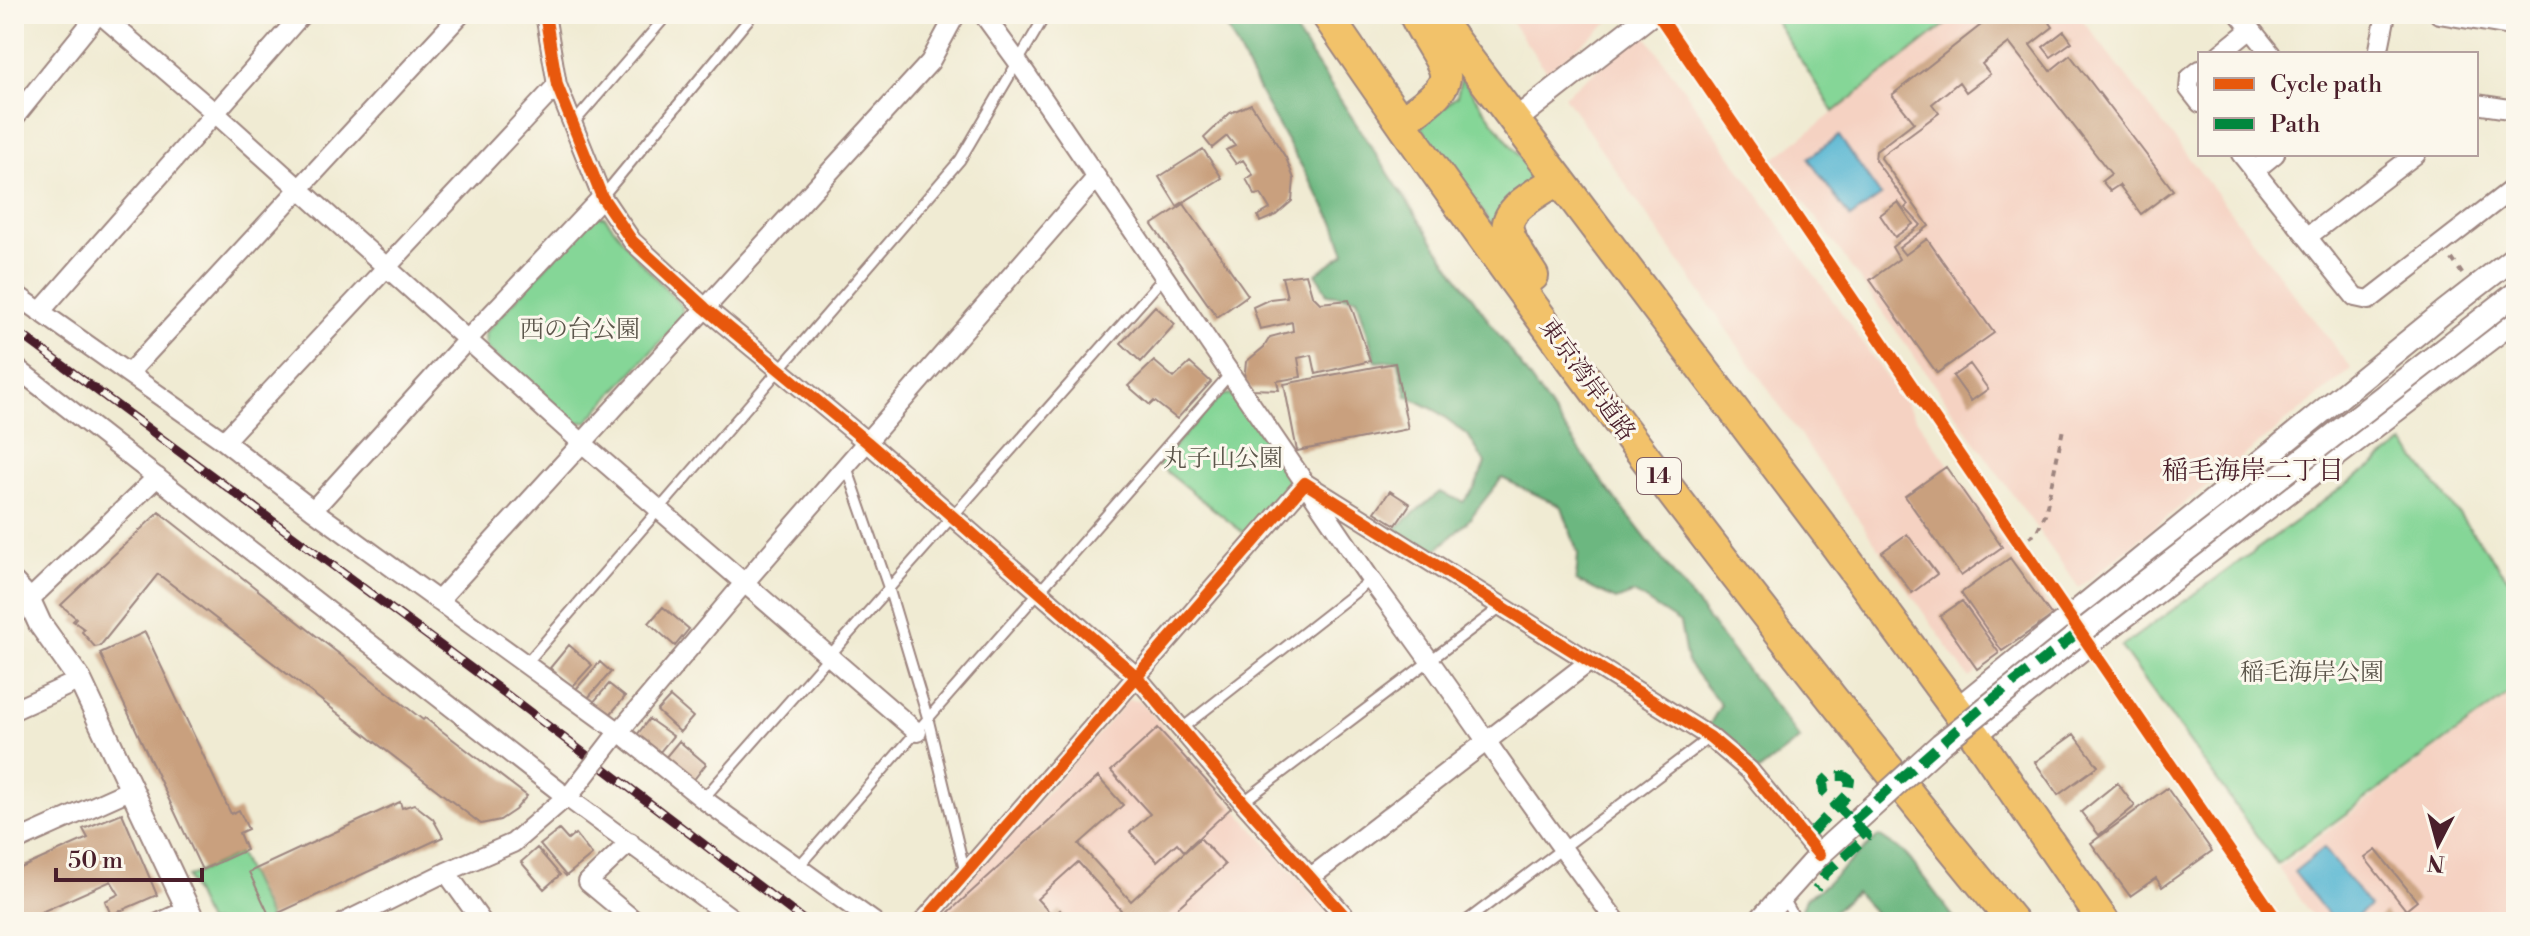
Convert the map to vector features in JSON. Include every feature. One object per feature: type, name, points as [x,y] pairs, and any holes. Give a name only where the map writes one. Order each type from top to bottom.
[{"type":"highway","name":"東京湾岸道路","points":[[1326,14],[1566,351],[1769,621],[2013,922]]},
{"type":"highway","points":[[1401,121],[1443,88],[1447,78],[1444,65],[1414,14]]},
{"type":"highway","points":[[1434,14],[1829,536],[1975,735],[2104,922]]},
{"type":"highway","points":[[1559,179],[1511,214],[1507,226],[1566,351]]},
{"type":"street","points":[[14,118],[99,14],[214,112],[581,442],[830,656],[922,726]]},
{"type":"street","points":[[40,312],[302,14]]},
{"type":"street","points":[[129,373],[461,14]]},
{"type":"street","points":[[545,14],[557,85],[572,125],[602,197],[632,241],[705,308],[867,442],[1137,677],[1350,922]]},
{"type":"street","points":[[438,601],[930,62],[956,14]]},
{"type":"street","points":[[983,14],[1371,580],[1432,661],[1561,849],[1617,922]]},
{"type":"street","points":[[1514,121],[1651,14]]},
{"type":"street","points":[[2378,52],[2386,14]]},
{"type":"street","points":[[2439,14],[2489,18],[2516,27]]},
{"type":"street","points":[[2222,52],[2245,22],[2269,52]]},
{"type":"street","points":[[2198,72],[2190,78],[2189,89],[2198,100]]},
{"type":"street","points":[[224,441],[557,85]]},
{"type":"street","points":[[2478,104],[2516,110]]},
{"type":"street","points":[[2243,156],[2355,297],[2369,300],[2516,186]]},
{"type":"street","points":[[2254,171],[2273,156]]},
{"type":"street","points":[[2307,237],[2413,156]]},
{"type":"street","points":[[345,922],[513,843],[570,795],[616,735],[745,582],[1096,178]]},
{"type":"street","points":[[313,510],[602,197]]},
{"type":"street","points":[[1956,710],[2516,256]]},
{"type":"street","points":[[14,293],[224,441],[616,735],[874,922]]},
{"type":"street","points":[[1759,922],[1819,855],[1953,734],[2516,293]]},
{"type":"street","points":[[1975,735],[2087,645],[2516,319]]},
{"type":"street","points":[[18,376],[157,477],[737,922]]},
{"type":"street","points":[[157,477],[22,592],[40,624],[80,680],[190,914]]},
{"type":"street","points":[[1305,483],[1710,737],[1749,770],[1819,855]]},
{"type":"street","points":[[923,922],[1305,483]]},
{"type":"street","points":[[1311,877],[1589,662]]},
{"type":"street","points":[[14,710],[80,680]]},
{"type":"street","points":[[14,842],[132,789]]},
{"type":"street","points":[[630,842],[588,882],[636,922]]},
{"type":"street","points":[[446,872],[482,922]]},
{"type":"lane","points":[[572,125],[668,14]]},
{"type":"lane","points":[[602,197],[753,14]]},
{"type":"lane","points":[[525,665],[960,160],[1046,14]]},
{"type":"lane","points":[[703,799],[1163,278]]},
{"type":"lane","points":[[798,867],[1230,374]]},
{"type":"lane","points":[[846,465],[889,589],[922,726],[965,872]]},
{"type":"lane","points":[[1181,729],[1371,580]]},
{"type":"lane","points":[[1243,802],[1502,606]]},
{"type":"lane","points":[[1465,922],[1710,737]]},
{"type":"lane","points":[[1783,897],[1797,922]]},
{"type":"lane","points":[[150,922],[190,914]]},
{"type":"path","points":[[2441,244],[2468,282]]},
{"type":"path","points":[[2019,544],[2036,533],[2045,515],[2063,429]]},
{"type":"shaded area","points":[[1506,14],[1619,14],[1547,72]]},
{"type":"shaded area","points":[[1960,14],[2078,14],[2352,369],[2079,588],[1774,159]]},
{"type":"shaded area","points":[[1644,33],[2054,614],[1969,678],[1564,96]]},
{"type":"shaded area","points":[[2516,690],[2516,922],[2316,922],[2278,868]]},
{"type":"shaded area","points":[[1128,700],[1140,701],[1336,922],[933,922]]},
{"type":"green space","points":[[1220,14],[1284,14],[1435,244],[1601,480],[1800,739],[1756,773],[1708,727],[1721,705],[1687,662],[1680,623],[1634,593],[1616,600],[1576,581],[1578,554],[1562,507],[1502,478],[1466,523],[1432,554],[1392,531],[1440,492],[1463,502],[1475,487],[1485,463],[1468,435],[1435,410],[1407,396],[1398,360],[1376,362],[1357,298],[1327,294],[1316,273],[1345,253],[1335,224],[1268,108]]},
{"type":"green space","points":[[1771,14],[1959,14],[1834,112]]},
{"type":"green space","points":[[1461,78],[1536,179],[1494,228],[1421,127],[1457,96]]},
{"type":"green space","name":"西の台公園","points":[[593,215],[605,217],[638,259],[682,306],[683,317],[587,422],[575,423],[486,348],[485,333]]},
{"type":"green space","name":"丸子山公園","points":[[1233,394],[1290,475],[1291,487],[1246,535],[1157,464],[1222,395]]},
{"type":"green space","name":"稲毛海岸公園","points":[[2404,443],[2516,589],[2516,689],[2277,864],[2121,647]]},
{"type":"green space","points":[[1879,836],[1906,854],[1957,922],[1883,922],[1855,892],[1822,922],[1808,922],[1802,909],[1806,898]]},
{"type":"green space","points":[[239,854],[271,922],[207,922],[187,877]]},
{"type":"water","points":[[1839,136],[1881,196],[1850,218],[1808,158]]},
{"type":"water","points":[[2324,848],[2370,906],[2349,922],[2334,922],[2294,872]]},
{"type":"building","points":[[1995,14],[2044,14],[2053,27],[2030,45],[2050,71],[2070,55],[2173,190],[2141,214],[2119,185],[2110,191],[2102,181],[2111,174],[2009,43],[1982,64],[1990,74],[1966,92],[1959,82],[1932,104],[1939,113],[1881,158],[1929,226],[1899,248],[1905,255],[1927,239],[1994,333],[1937,373],[1870,280],[1899,259],[1892,247],[1921,225],[1905,208],[1908,205],[1875,160],[1876,151],[1914,122],[1892,95]]},
{"type":"building","points":[[2064,31],[2072,42],[2051,57],[2043,47]]},
{"type":"building","points":[[1251,104],[1286,158],[1294,179],[1292,201],[1276,215],[1260,222],[1258,216],[1270,209],[1261,194],[1255,195],[1246,179],[1253,175],[1243,160],[1236,164],[1226,150],[1235,146],[1227,136],[1212,148],[1204,138],[1230,113]]},
{"type":"building","points":[[1203,149],[1222,178],[1177,206],[1159,177]]},
{"type":"building","points":[[1898,202],[1913,224],[1895,237],[1880,215]]},
{"type":"building","points":[[1184,204],[1248,295],[1217,317],[1152,225]]},
{"type":"building","points":[[1306,274],[1312,295],[1320,303],[1349,300],[1370,361],[1316,374],[1312,355],[1298,358],[1301,377],[1277,381],[1279,390],[1251,389],[1244,380],[1246,362],[1264,347],[1270,337],[1293,331],[1292,322],[1260,329],[1253,307],[1270,299],[1287,297],[1282,277]]},
{"type":"building","points":[[1155,306],[1175,324],[1141,362],[1121,343]]},
{"type":"building","points":[[1154,361],[1174,378],[1190,363],[1211,382],[1177,419],[1154,401],[1150,405],[1128,386]]},
{"type":"building","points":[[1395,363],[1408,429],[1297,451],[1284,384]]},
{"type":"building","points":[[1970,364],[1988,389],[1971,401],[1953,376]]},
{"type":"building","points":[[1946,467],[2002,547],[1961,576],[1905,496]]},
{"type":"building","points":[[1390,491],[1410,504],[1396,525],[1375,512]]},
{"type":"building","points":[[159,512],[423,720],[425,718],[527,796],[515,810],[500,820],[481,824],[158,574],[100,646],[95,647],[82,632],[84,629],[73,621],[76,618],[61,605]]},
{"type":"building","points":[[1907,534],[1937,574],[1912,593],[1882,552]]},
{"type":"building","points":[[2010,558],[2052,616],[2002,651],[1961,593]]},
{"type":"building","points":[[1962,601],[1999,653],[1977,669],[1940,616]]},
{"type":"building","points":[[663,607],[689,629],[675,646],[649,623]]},
{"type":"building","points":[[145,632],[231,814],[239,810],[248,829],[239,833],[246,850],[202,870],[100,653]]},
{"type":"building","points":[[569,645],[592,665],[572,687],[550,668]]},
{"type":"building","points":[[600,662],[611,672],[587,699],[576,689]]},
{"type":"building","points":[[609,684],[625,697],[607,718],[591,705]]},
{"type":"building","points":[[670,697],[693,717],[680,732],[657,711]]},
{"type":"building","points":[[649,719],[673,736],[660,752],[637,735]]},
{"type":"building","points":[[1158,728],[1231,808],[1184,851],[1177,843],[1157,861],[1130,832],[1150,814],[1111,771]]},
{"type":"building","points":[[2074,734],[2098,766],[2058,795],[2035,762]]},
{"type":"building","points":[[679,741],[706,764],[692,782],[664,759]]},
{"type":"building","points":[[1098,777],[1123,805],[1079,844],[1131,901],[1200,838],[1225,865],[1165,922],[1108,922],[1121,910],[1078,862],[1037,899],[1053,916],[1060,910],[1070,922],[958,922],[949,912]]},
{"type":"building","points":[[2117,783],[2135,806],[2099,835],[2081,812]]},
{"type":"building","points":[[2167,788],[2212,851],[2162,887],[2156,878],[2130,896],[2091,843]]},
{"type":"building","points":[[400,802],[402,808],[414,804],[433,819],[443,837],[270,917],[249,872]]},
{"type":"building","points":[[122,813],[157,895],[111,915],[105,901],[119,894],[111,881],[14,922],[14,871],[88,838],[83,829]]},
{"type":"building","points":[[559,830],[568,840],[575,834],[592,855],[566,876],[540,845]]},
{"type":"building","points":[[537,848],[560,875],[544,889],[521,862]]},
{"type":"building","points":[[2376,850],[2417,901],[2406,910],[2365,858]]},
{"type":"building","points":[[2385,912],[2393,922],[2373,922]]},
{"type":"railway","points":[[14,329],[510,697],[806,922]]},
{"type":"marked path","points":[[1853,821],[1980,709],[2079,632]]},
{"type":"marked path","points":[[1812,832],[1848,794],[1850,780],[1844,776],[1829,776],[1823,782],[1824,792],[1867,836],[1826,873],[1816,889]]},
{"type":"cycle path","points":[[545,14],[557,85],[602,197],[632,241],[705,308],[867,442],[1137,677],[1350,922]]},
{"type":"cycle path","points":[[1660,17],[2278,922]]},
{"type":"cycle path","points":[[923,922],[1305,483],[1710,737],[1749,770],[1819,855]]},
{"type":"district","name":"稲毛海岸二丁目","points":[[2253,471]]}]
